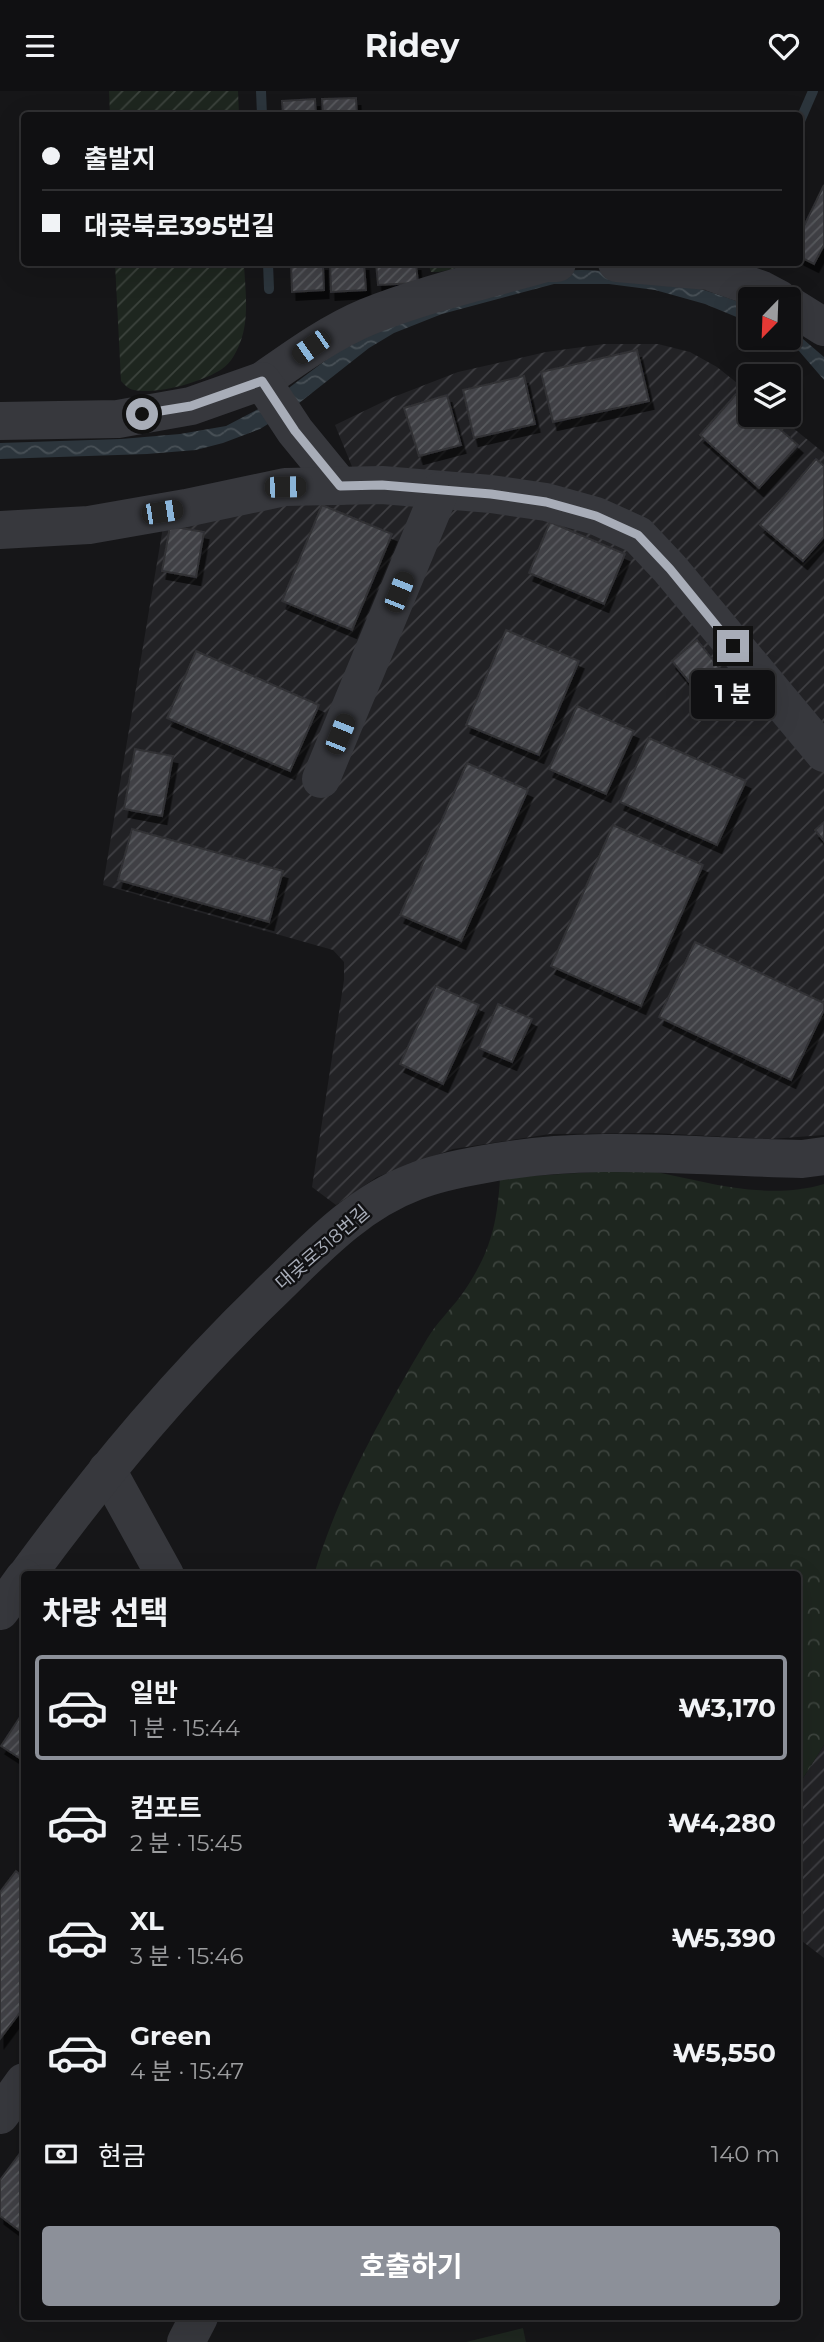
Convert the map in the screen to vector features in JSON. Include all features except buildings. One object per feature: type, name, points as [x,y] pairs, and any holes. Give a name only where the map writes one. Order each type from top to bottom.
[{"type":"street","points":[[0,421],[118,419],[191,406],[267,388],[311,347],[366,317],[535,266]]},
{"type":"street","points":[[651,266],[708,271],[753,287]]},
{"type":"street","points":[[802,313],[824,327]]},
{"type":"street","points":[[267,388],[295,431],[340,486]]},
{"type":"street","points":[[0,530],[89,525],[285,487],[382,485],[491,494],[546,502],[596,516],[638,535],[670,569],[824,753]]},
{"type":"street","points":[[321,779],[440,491]]},
{"type":"street","name":"대곶로318번길","points":[[30,1571],[107,1469],[220,1341],[352,1216],[414,1182],[467,1167],[543,1155],[598,1152],[790,1159],[824,1156]]},
{"type":"street","points":[[107,1469],[163,1571]]},
{"type":"street","points":[[0,2115],[21,2086]]},
{"type":"street","points":[[186,2342],[198,2320]]},
{"type":"shaded area","points":[[604,344],[658,344],[690,352],[717,367],[738,384],[738,427],[792,427],[824,453],[824,732],[645,523],[353,469],[335,425],[391,398],[458,372],[546,352]]},
{"type":"shaded area","points":[[293,496],[496,506],[624,541],[824,771],[824,1135],[771,1139],[653,1133],[550,1134],[453,1149],[377,1177],[336,1205],[312,1187],[344,980],[344,962],[333,950],[103,885],[164,521]]},
{"type":"shaded area","points":[[824,1745],[824,1958],[801,1940],[801,1781]]},
{"type":"green space","points":[[109,91],[238,91],[239,112],[110,112]]},
{"type":"green space","points":[[115,266],[244,266],[245,324],[238,347],[228,364],[214,374],[167,389],[143,391],[132,389],[121,381]]},
{"type":"green space","points":[[429,266],[467,266],[439,272],[431,272]]},
{"type":"green space","points":[[641,1169],[756,1190],[779,1191],[824,1184],[824,1745],[801,1781],[801,1571],[315,1571],[335,1514],[378,1424],[427,1339],[460,1297],[485,1255],[497,1212],[500,1178]]},
{"type":"green space","points":[[523,2328],[526,2342],[466,2342]]},
{"type":"water","points":[[546,271],[603,271],[668,280],[738,302],[738,318],[705,304],[655,290],[609,284],[554,284],[442,314],[394,333],[369,348],[289,411],[260,429],[223,443],[196,450],[147,454],[0,459],[0,443],[121,439],[180,434],[226,426],[266,405],[367,333]]},
{"type":"water","points":[[802,338],[824,357],[824,380],[799,351],[802,350]]},
{"type":"waterway","points":[[261,91],[262,112]]},
{"type":"waterway","points":[[803,114],[813,91]]},
{"type":"waterway","points":[[268,266],[269,289]]},
{"type":"route","points":[[142,414],[191,406],[262,381],[295,431],[340,486],[382,485],[491,494],[546,502],[596,516],[638,535],[670,569],[733,646]]}]
